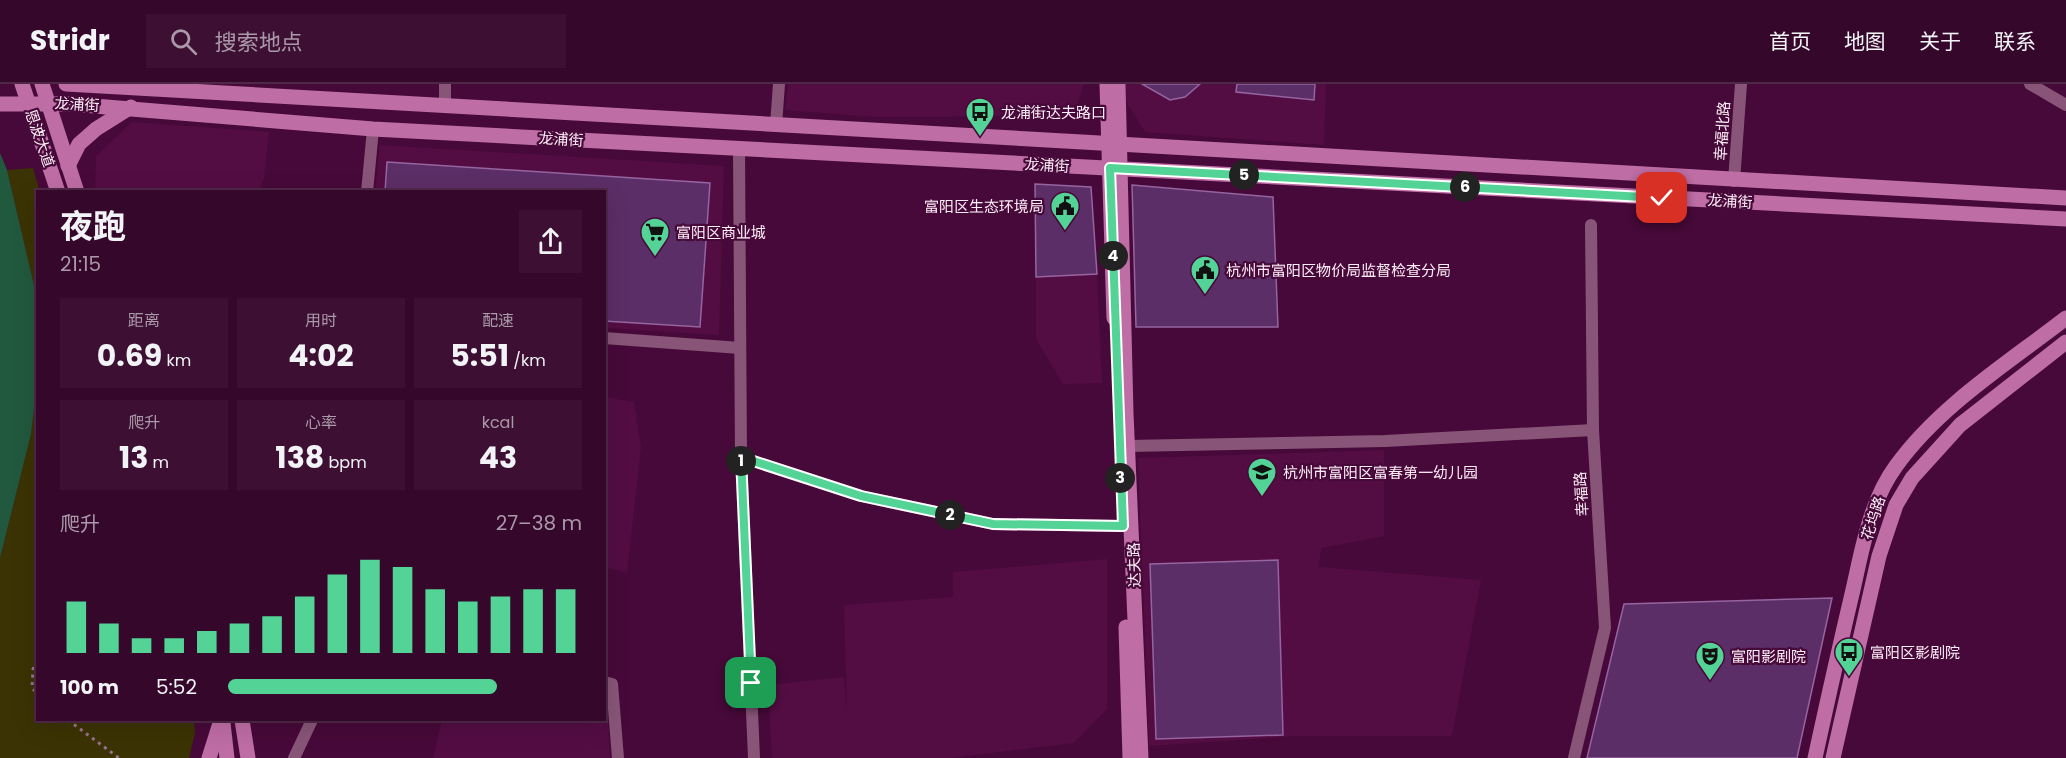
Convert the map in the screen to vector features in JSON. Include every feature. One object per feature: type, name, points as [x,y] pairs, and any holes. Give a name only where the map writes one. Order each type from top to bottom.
[{"type":"main road","name":"恩波大道","points":[[22,84],[57,190]]},
{"type":"main road","name":"恩波大道","points":[[42,84],[75,190]]},
{"type":"main road","name":"龙浦街","points":[[66,84],[1734,181],[2066,198]]},
{"type":"main road","name":"达夫路","points":[[1107,84],[1115,145],[1141,758]]},
{"type":"main road","name":"达夫路","points":[[1115,145],[1118,84]]},
{"type":"main road","name":"龙浦街","points":[[0,104],[48,102],[131,107],[373,129],[2065,220]]},
{"type":"main road","points":[[68,166],[78,144],[96,129],[131,107]]},
{"type":"main road","name":"达夫路","points":[[1116,169],[1130,758]]},
{"type":"main road","name":"花坞路","points":[[1815,758],[1863,548],[1878,495],[1895,467],[1921,435],[1952,407],[2066,318]]},
{"type":"main road","name":"花坞路","points":[[1833,758],[1879,556],[1896,505],[1912,478],[1960,425],[2066,342]]},
{"type":"main road","points":[[209,758],[222,721]]},
{"type":"main road","points":[[222,721],[228,758]]},
{"type":"main road","points":[[242,721],[248,758]]},
{"type":"street","points":[[445,84],[445,106]]},
{"type":"street","points":[[776,125],[779,84]]},
{"type":"street","name":"幸福北路","points":[[1734,181],[1741,84]]},
{"type":"street","points":[[2030,84],[2066,105]]},
{"type":"street","points":[[367,190],[373,129]]},
{"type":"street","points":[[739,148],[741,457],[754,758]]},
{"type":"street","name":"幸福路","points":[[1574,758],[1605,628],[1593,430],[1591,225]]},
{"type":"street","points":[[606,338],[740,348]]},
{"type":"street","points":[[1128,446],[1385,441],[1593,430]]},
{"type":"street","points":[[741,457],[861,496],[993,524],[1123,526]]},
{"type":"street","points":[[606,682],[612,684],[618,758]]},
{"type":"street","points":[[294,758],[312,721]]},
{"type":"path","points":[[36,665],[33,669],[32,688],[36,692]]},
{"type":"path","points":[[69,721],[119,758]]},
{"type":"shaded area","points":[[788,84],[1084,84],[1078,103],[1061,116],[875,117],[785,110]]},
{"type":"shaded area","points":[[1126,84],[1326,84],[1324,145],[1145,132],[1126,101]]},
{"type":"shaded area","points":[[132,122],[269,132],[264,179],[259,190],[95,190],[96,156]]},
{"type":"shaded area","name":"富阳区商业城","points":[[380,145],[724,166],[719,335],[606,328],[606,190],[375,190]]},
{"type":"shaded area","points":[[0,153],[7,170],[36,294],[36,393],[31,434],[0,558]]},
{"type":"shaded area","points":[[33,168],[39,190],[36,190],[36,294],[7,170]]},
{"type":"shaded area","points":[[1097,274],[1102,383],[1063,384],[1036,339],[1036,277]]},
{"type":"shaded area","points":[[36,386],[36,721],[194,721],[195,733],[189,758],[0,758],[0,558],[31,434]]},
{"type":"shaded area","points":[[606,397],[634,402],[641,447],[627,573],[606,567]]},
{"type":"shaded area","points":[[1384,450],[1384,536],[1321,548],[1319,567],[1481,580],[1452,736],[1296,736],[1149,746],[1138,458]]},
{"type":"shaded area","points":[[1107,559],[1107,709],[1074,743],[950,758],[772,758],[768,685],[844,677],[847,714],[844,605],[953,597],[953,572]]},
{"type":"shaded area","points":[[606,718],[608,719],[610,758],[433,758],[442,721],[606,721]]},
{"type":"building","points":[[1142,84],[1200,84],[1185,97],[1170,100]]},
{"type":"building","points":[[1237,84],[1315,84],[1314,100],[1236,92]]},
{"type":"building","name":"富阳区商业城","points":[[387,162],[710,183],[700,327],[606,321],[606,190],[385,190]]},
{"type":"building","name":"富阳区生态环境局","points":[[1035,184],[1091,187],[1097,274],[1036,277]]},
{"type":"building","points":[[1132,185],[1273,197],[1278,327],[1136,327]]},
{"type":"building","points":[[1278,560],[1283,735],[1156,739],[1150,564]]},
{"type":"building","name":"富阳影剧院","points":[[1832,598],[1797,758],[1587,758],[1624,604]]},
{"type":"place","name":"龙浦街达夫路口","points":[[980,138]]},
{"type":"place","name":"富阳区生态环境局","points":[[1065,232]]},
{"type":"place","name":"富阳区商业城","points":[[655,258]]},
{"type":"place","name":"杭州市富阳区物价局监督检查分局","points":[[1205,296]]},
{"type":"place","name":"杭州市富阳区富春第一幼儿园","points":[[1262,498]]},
{"type":"place","name":"富阳区影剧院","points":[[1849,678]]},
{"type":"place","name":"富阳影剧院","points":[[1710,682]]},
{"type":"route","points":[[751,683],[741,457],[861,496],[993,524],[1123,526],[1110,168],[1662,198]]}]
